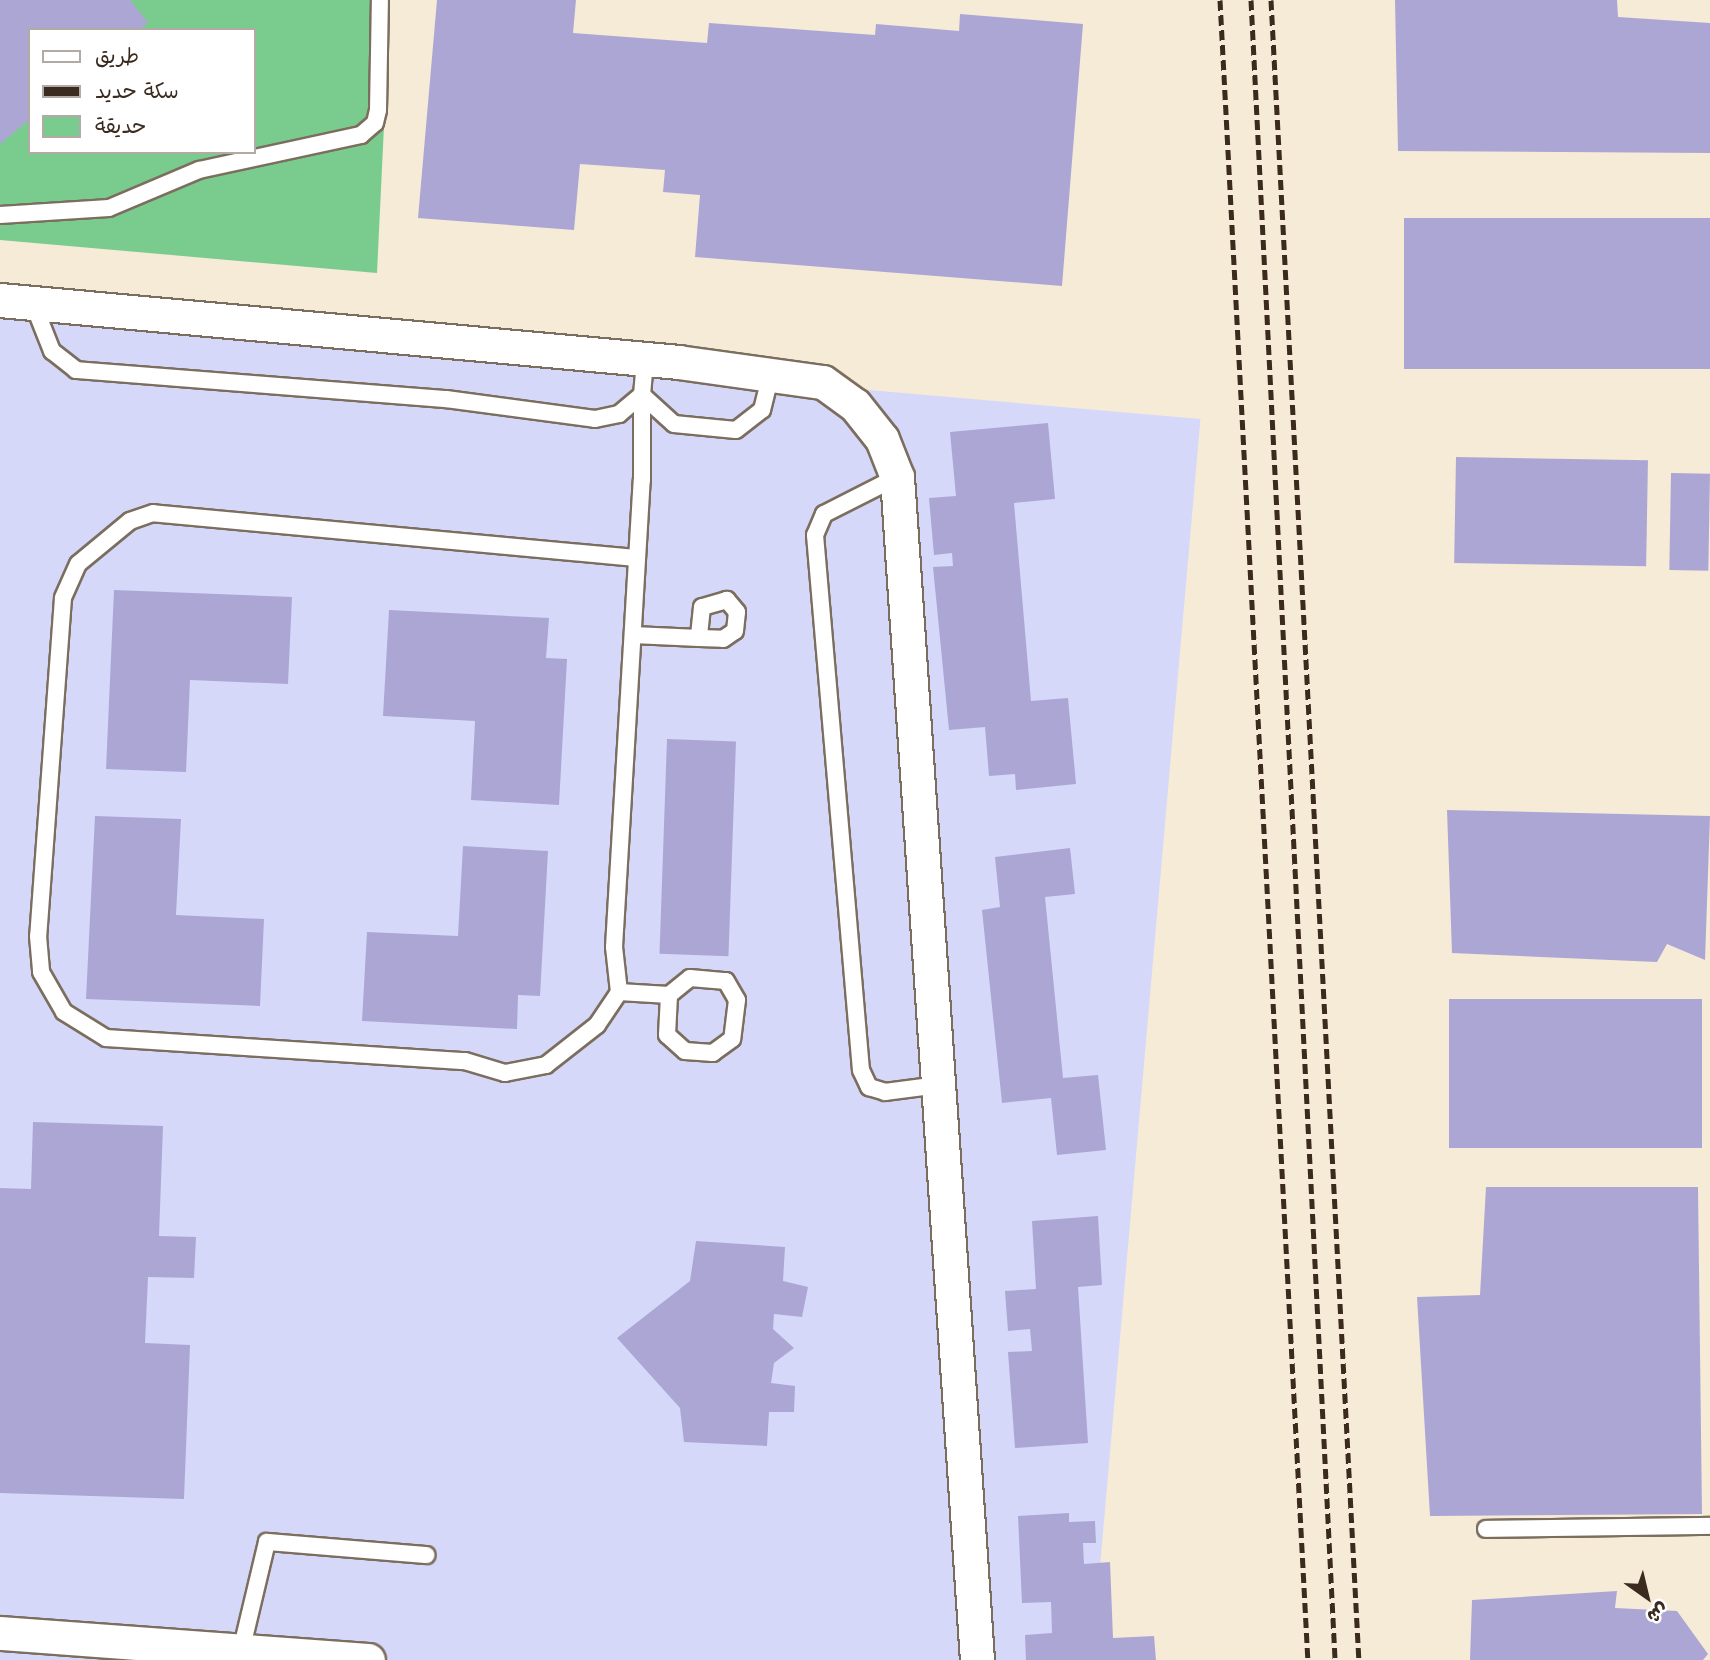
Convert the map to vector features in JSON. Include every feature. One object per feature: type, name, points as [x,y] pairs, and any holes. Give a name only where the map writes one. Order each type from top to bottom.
[{"type":"street","points":[[0,300],[645,359],[823,382],[855,405],[882,439],[897,477],[977,1660]]},
{"type":"street","points":[[0,1633],[368,1660]]},
{"type":"lane","points":[[0,215],[109,208],[199,170],[360,135],[375,123],[378,110],[380,0]]},
{"type":"lane","points":[[33,303],[51,351],[76,370],[446,400],[595,419],[619,414],[642,395]]},
{"type":"lane","points":[[636,558],[153,513],[130,521],[78,564],[62,598],[38,936],[41,972],[64,1012],[106,1038],[465,1061],[523,1073],[546,1065],[597,1025],[619,992],[615,934],[633,635],[645,359]]},
{"type":"lane","points":[[642,395],[674,424],[736,430],[762,410],[771,374]]},
{"type":"lane","points":[[897,477],[824,514],[815,535],[861,1070],[869,1087],[885,1092],[939,1085]]},
{"type":"lane","points":[[633,635],[699,638]]},
{"type":"lane","points":[[619,992],[668,995],[690,978],[726,981],[737,1000],[732,1039],[713,1053],[685,1051],[667,1035],[668,995]]},
{"type":"lane","points":[[1486,1529],[1710,1525]]},
{"type":"lane","points":[[241,1651],[267,1542],[426,1555]]},
{"type":"shaded area","points":[[0,314],[1200,419],[1092,1660],[0,1660]]},
{"type":"green space","points":[[0,0],[390,0],[377,273],[0,240]]},
{"type":"building","points":[[0,0],[130,0],[148,22],[141,28],[28,28],[28,121],[0,144]]},
{"type":"building","points":[[437,0],[576,0],[573,33],[707,43],[709,23],[875,35],[876,24],[959,31],[960,14],[1083,24],[1062,286],[695,257],[700,195],[663,192],[665,170],[580,164],[574,230],[418,218]]},
{"type":"building","points":[[1395,0],[1617,0],[1618,17],[1710,23],[1710,153],[1398,151]]},
{"type":"building","points":[[1404,218],[1710,218],[1710,369],[1404,369]]},
{"type":"building","points":[[1048,423],[1055,499],[1014,503],[1031,701],[1068,698],[1076,784],[1016,790],[1015,774],[989,776],[985,727],[949,730],[933,567],[953,566],[952,553],[934,555],[929,498],[956,496],[950,432]]},
{"type":"building","points":[[1456,457],[1648,460],[1646,566],[1454,563]]},
{"type":"building","points":[[1671,473],[1710,474],[1708,571],[1669,570]]},
{"type":"building","points":[[114,590],[292,597],[288,684],[190,680],[186,772],[106,769]]},
{"type":"building","points":[[389,610],[549,618],[546,658],[567,659],[559,805],[471,800],[475,721],[383,716]]},
{"type":"building","points":[[667,739],[736,741],[728,956],[659,954]]},
{"type":"building","points":[[1447,810],[1710,816],[1705,960],[1667,944],[1657,962],[1452,953]]},
{"type":"building","points":[[95,816],[181,819],[176,915],[264,919],[260,1006],[86,999]]},
{"type":"building","points":[[463,846],[548,851],[540,996],[518,995],[517,1029],[362,1021],[367,932],[458,936]]},
{"type":"building","points":[[1070,848],[1075,894],[1045,897],[1063,1078],[1098,1075],[1106,1150],[1057,1155],[1051,1098],[1002,1103],[982,910],[1000,907],[995,857]]},
{"type":"building","points":[[1449,999],[1702,999],[1702,1148],[1449,1148]]},
{"type":"building","points":[[33,1122],[163,1126],[159,1236],[196,1237],[194,1278],[148,1277],[145,1343],[190,1345],[184,1499],[0,1493],[0,1188],[31,1189]]},
{"type":"building","points":[[1486,1187],[1698,1187],[1702,1514],[1430,1516],[1417,1297],[1480,1295]]},
{"type":"building","points":[[1098,1216],[1102,1285],[1078,1287],[1088,1443],[1015,1448],[1008,1352],[1032,1351],[1030,1329],[1008,1331],[1005,1291],[1036,1289],[1032,1221]]},
{"type":"building","points":[[696,1241],[785,1247],[783,1281],[808,1287],[802,1317],[774,1314],[773,1329],[794,1348],[774,1363],[771,1383],[795,1386],[794,1412],[769,1412],[767,1446],[684,1442],[680,1408],[617,1338],[690,1281]]},
{"type":"building","points":[[1069,1513],[1069,1522],[1095,1521],[1096,1543],[1083,1543],[1084,1564],[1110,1562],[1113,1638],[1154,1636],[1156,1660],[1026,1660],[1025,1635],[1052,1633],[1051,1602],[1022,1603],[1018,1516]]},
{"type":"building","points":[[1617,1591],[1615,1608],[1677,1611],[1708,1654],[1703,1660],[1470,1660],[1472,1600]]},
{"type":"railway","points":[[1220,0],[1308,1660]]},
{"type":"railway","points":[[1251,0],[1335,1660]]},
{"type":"railway","points":[[1271,0],[1359,1660]]}]
